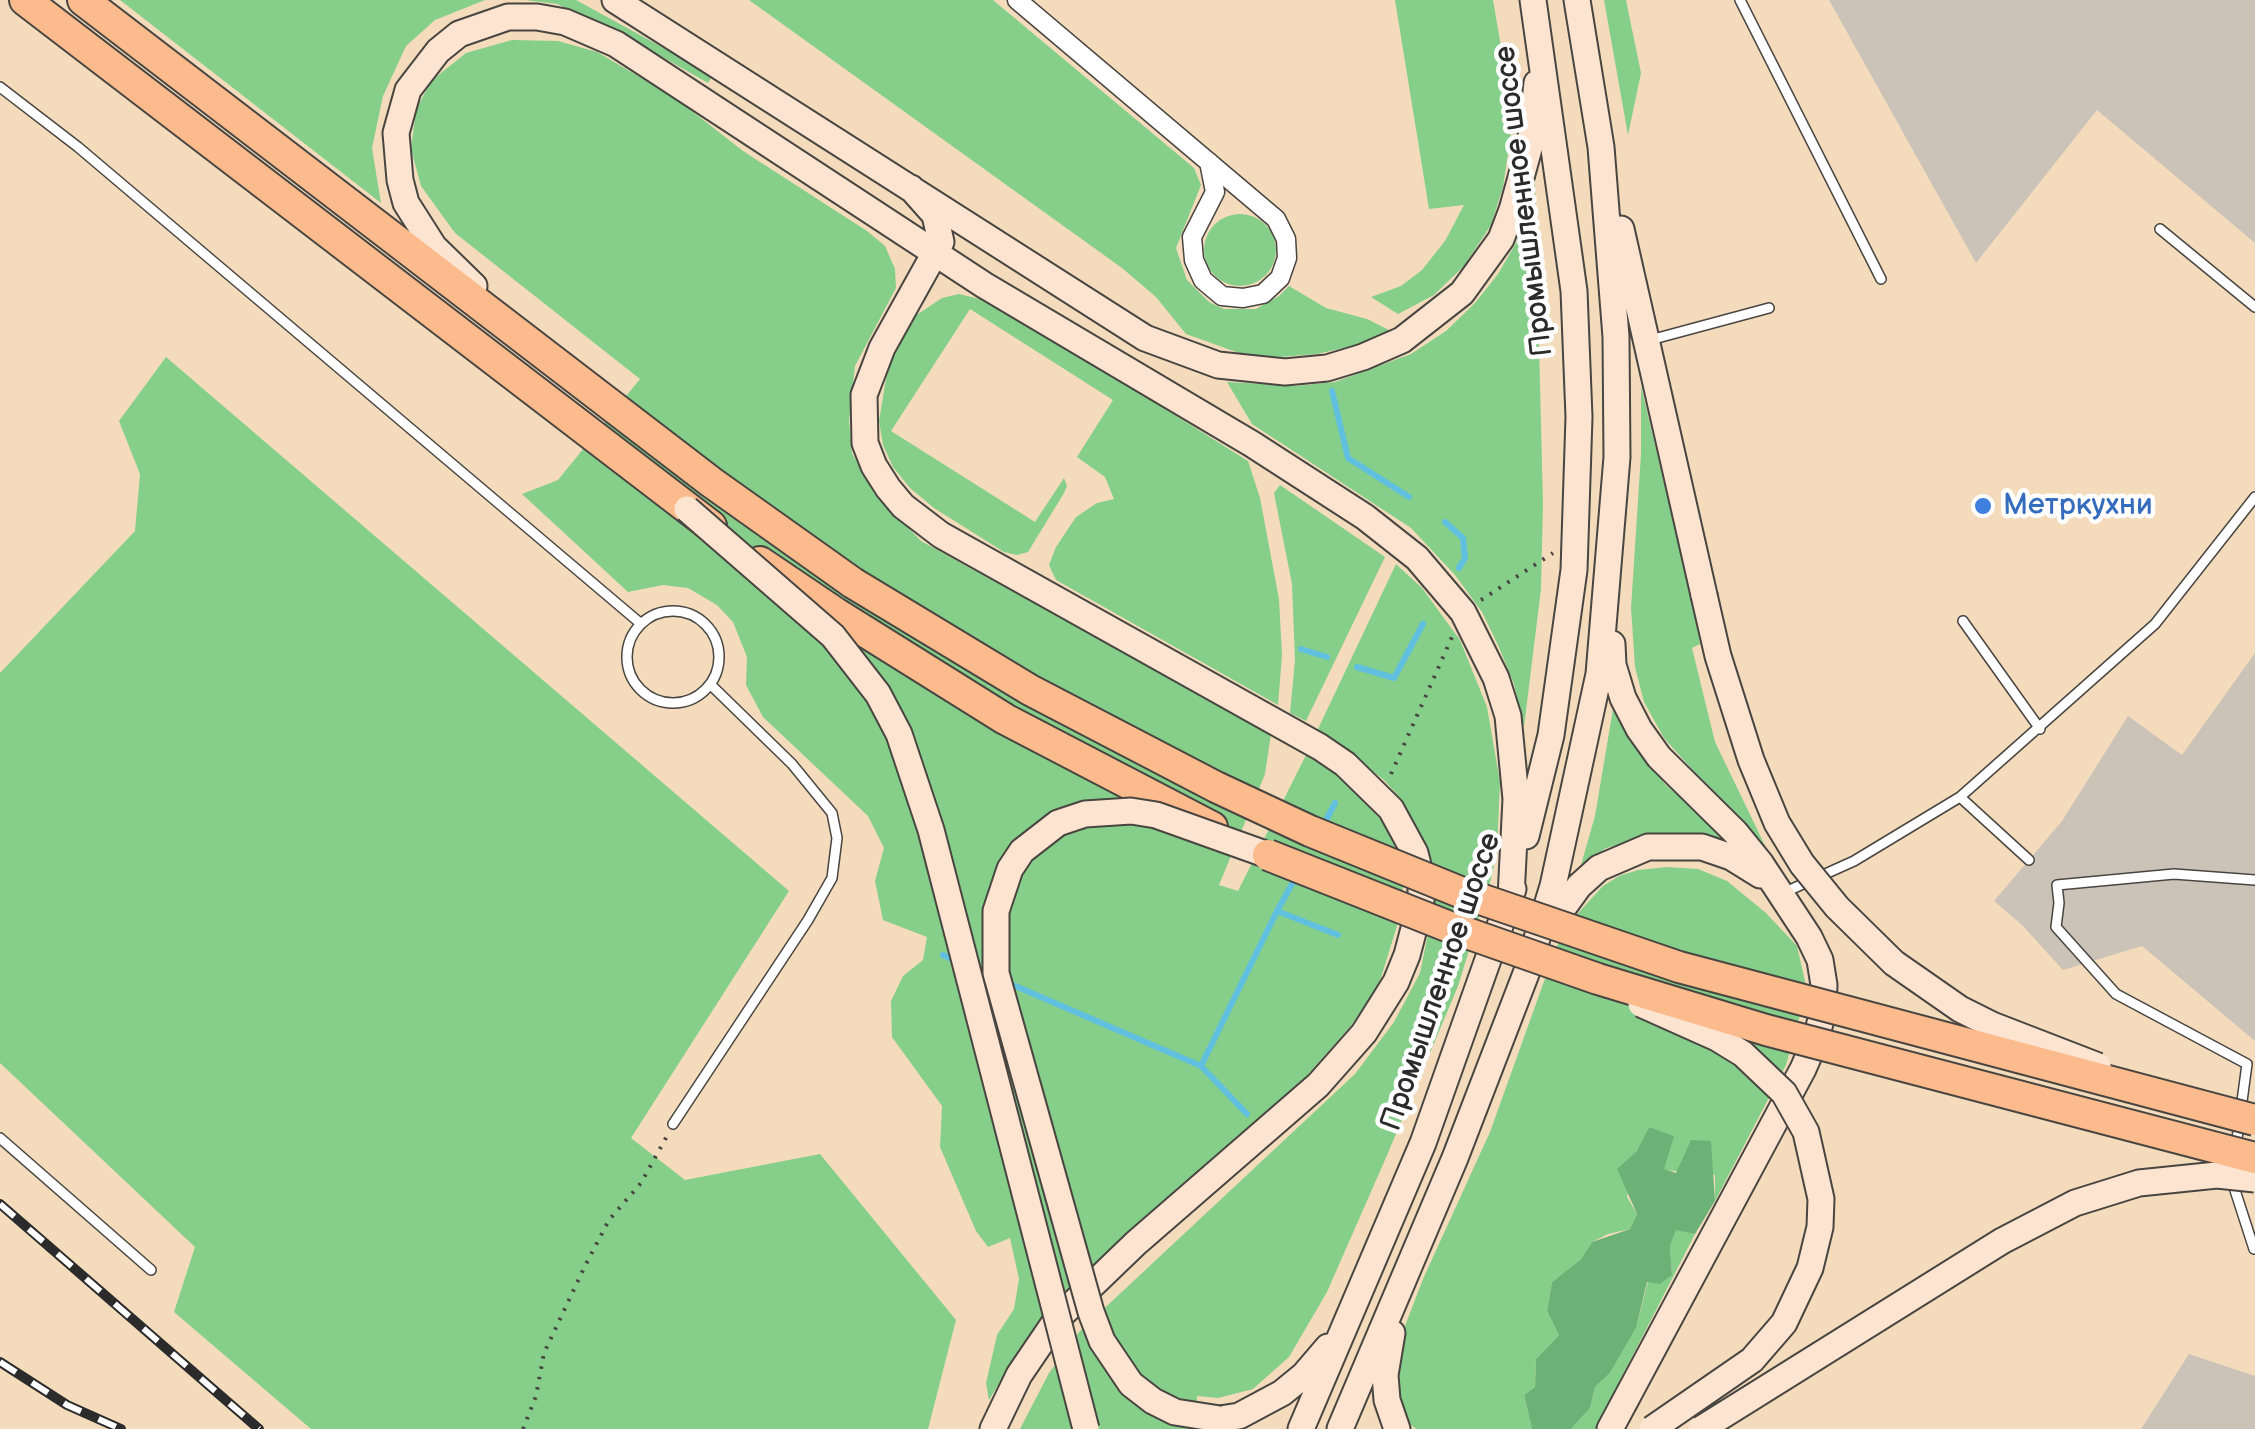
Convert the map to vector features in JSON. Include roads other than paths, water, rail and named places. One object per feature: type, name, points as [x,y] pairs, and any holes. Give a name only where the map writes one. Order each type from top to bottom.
[{"type":"highway","points":[[24,0],[687,509],[837,614],[1005,719],[1268,855],[1524,962],[1766,1030],[2255,1158]]},
{"type":"highway","points":[[82,0],[777,531],[937,636],[1030,690],[1216,787],[1310,831],[1497,906],[1679,967],[2255,1120]]},
{"type":"main road","points":[[615,0],[1146,338],[1204,362],[1285,372],[1327,368],[1364,358],[1402,340],[1462,293],[1500,238],[1522,179],[1530,145],[1541,48]]},
{"type":"main road","name":"Промышленное шоссе","points":[[1301,1429],[1423,1143],[1511,897],[1552,735],[1574,570],[1578,417],[1574,292],[1532,0]]},
{"type":"main road","points":[[1577,0],[1601,147],[1704,594],[1739,730],[1778,823],[1802,864],[1863,935],[1926,988],[1992,1025],[2196,1104]]},
{"type":"main road","points":[[582,383],[446,259],[406,203],[396,157],[400,111],[422,70],[459,34],[508,18],[537,17],[590,30],[643,60],[984,285],[1365,516],[1416,558],[1463,612],[1496,678],[1508,716],[1516,799],[1511,897]]},
{"type":"main road","points":[[1340,1429],[1409,1270],[1553,886],[1581,767],[1599,674],[1616,457],[1616,337],[1601,147]]},
{"type":"main road","points":[[911,188],[939,224],[941,242],[872,370],[864,395],[863,420],[865,443],[874,466],[903,506],[941,535],[1344,764],[1381,797],[1398,820],[1415,853],[1421,877],[1422,902],[1408,955],[1382,1007],[1343,1059],[1136,1243],[1057,1320],[1019,1374],[993,1429]]},
{"type":"main road","points":[[889,224],[909,261],[914,281],[910,300]]},
{"type":"main road","points":[[937,254],[947,244],[962,238],[1003,248]]},
{"type":"main road","points":[[910,300],[923,286],[941,279],[959,278],[984,285]]},
{"type":"main road","points":[[687,509],[833,636],[878,694],[900,734],[931,830],[1086,1429]]},
{"type":"main road","points":[[1609,574],[1613,665],[1639,730],[1670,769],[1734,832],[1781,894],[1820,960],[1824,985],[1816,1039],[1610,1429]]},
{"type":"main road","points":[[1268,855],[1156,815],[1086,814],[1058,823],[1022,851],[1010,869],[996,912],[996,972],[1091,1312],[1102,1342],[1131,1384],[1175,1412],[1220,1418],[1240,1416],[1282,1393],[1321,1356],[1348,1318]]},
{"type":"main road","points":[[1524,962],[1579,886],[1599,868],[1648,847],[1702,847],[1731,856],[1781,894]]},
{"type":"main road","points":[[1524,962],[1692,1026],[1743,1054],[1784,1094],[1811,1148],[1821,1199],[1820,1226],[1810,1268],[1794,1306],[1752,1360],[1652,1429]]},
{"type":"main road","points":[[1700,1429],[2002,1242],[2076,1203],[2138,1183],[2218,1175],[2255,1179]]},
{"type":"main road","points":[[1397,1429],[1387,1400],[1385,1374],[1388,1346],[1409,1270]]},
{"type":"street","points":[[1017,0],[1209,162],[1276,219],[1286,239],[1287,258],[1280,278],[1263,294],[1243,298],[1222,296],[1203,280],[1194,260],[1192,237],[1214,192],[1209,162]]},
{"type":"lane","points":[[1740,0],[1882,279]]},
{"type":"lane","points":[[0,88],[78,147],[640,623]]},
{"type":"lane","points":[[2160,230],[2255,306]]},
{"type":"lane","points":[[1647,341],[1768,308]]},
{"type":"lane","points":[[1781,894],[1854,860],[1960,797],[2155,624],[2255,498]]},
{"type":"lane","points":[[676,610],[696,615],[711,628],[719,646],[719,667],[711,685],[696,698],[678,704],[659,702],[642,692],[630,677],[626,658],[629,639],[640,623],[657,612],[676,610]]},
{"type":"lane","points":[[1963,621],[2040,729]]},
{"type":"lane","points":[[673,1124],[808,920],[832,878],[837,838],[832,813],[792,764],[711,685]]},
{"type":"lane","points":[[1960,797],[2029,860]]},
{"type":"lane","points":[[2254,1250],[2231,1177],[2247,1064],[2116,994],[2056,927],[2056,885],[2174,874],[2255,880]]},
{"type":"lane","points":[[0,1138],[151,1270]]},
{"type":"waterway","points":[[1332,391],[1348,458],[1409,497]]},
{"type":"waterway","points":[[1445,522],[1463,538],[1465,558],[1459,568]]},
{"type":"waterway","points":[[1357,667],[1394,678],[1423,624]]},
{"type":"waterway","points":[[1301,649],[1327,657]]},
{"type":"waterway","points":[[1323,826],[1335,803]]},
{"type":"waterway","points":[[1277,911],[1296,877]]},
{"type":"waterway","points":[[1201,1066],[1277,911],[1338,935]]},
{"type":"waterway","points":[[943,955],[958,962]]},
{"type":"waterway","points":[[1006,982],[1201,1066],[1247,1114]]},
{"type":"railway","points":[[0,1204],[259,1429]]},
{"type":"railway","points":[[0,1362],[67,1405],[121,1429]]},
{"type":"place","name":"Метркухни","points":[[1983,506]]}]
